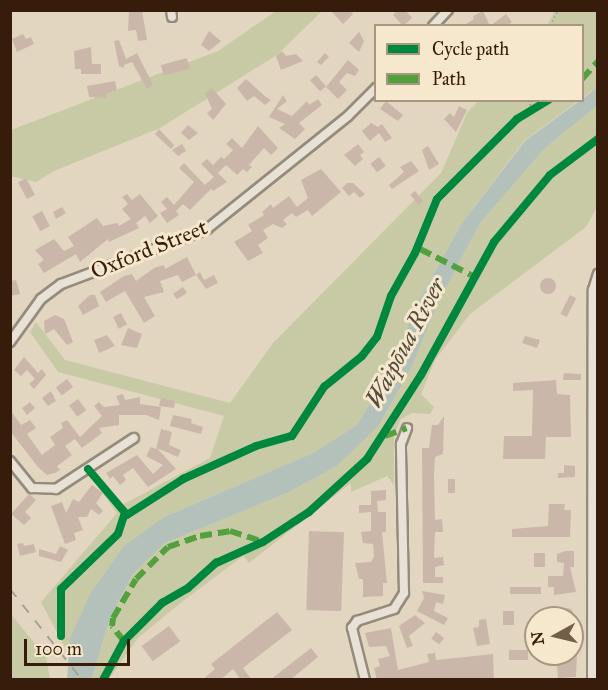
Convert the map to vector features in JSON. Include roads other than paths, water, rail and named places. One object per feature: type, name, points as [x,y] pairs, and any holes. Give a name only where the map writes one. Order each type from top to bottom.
[{"type":"street","points":[[435,24],[448,10]]},
{"type":"street","name":"Oxford Street","points":[[10,342],[41,299],[61,284],[207,229],[348,116],[374,89]]},
{"type":"street","points":[[592,680],[593,290],[597,274]]},
{"type":"street","points":[[10,327],[20,327]]},
{"type":"street","points":[[364,680],[352,628],[357,621],[394,609],[404,593],[401,444],[408,428]]},
{"type":"street","points":[[10,461],[32,488],[56,489],[134,438]]},
{"type":"water","name":"Waipōua River","points":[[597,88],[597,106],[545,148],[480,223],[438,303],[413,364],[379,425],[337,466],[287,493],[165,543],[133,574],[110,617],[92,679],[67,679],[70,639],[90,594],[124,546],[164,517],[313,453],[357,425],[400,353],[411,315],[462,223],[525,141],[578,102],[584,102],[584,98]]},
{"type":"railway","points":[[10,589],[82,680]]}]
